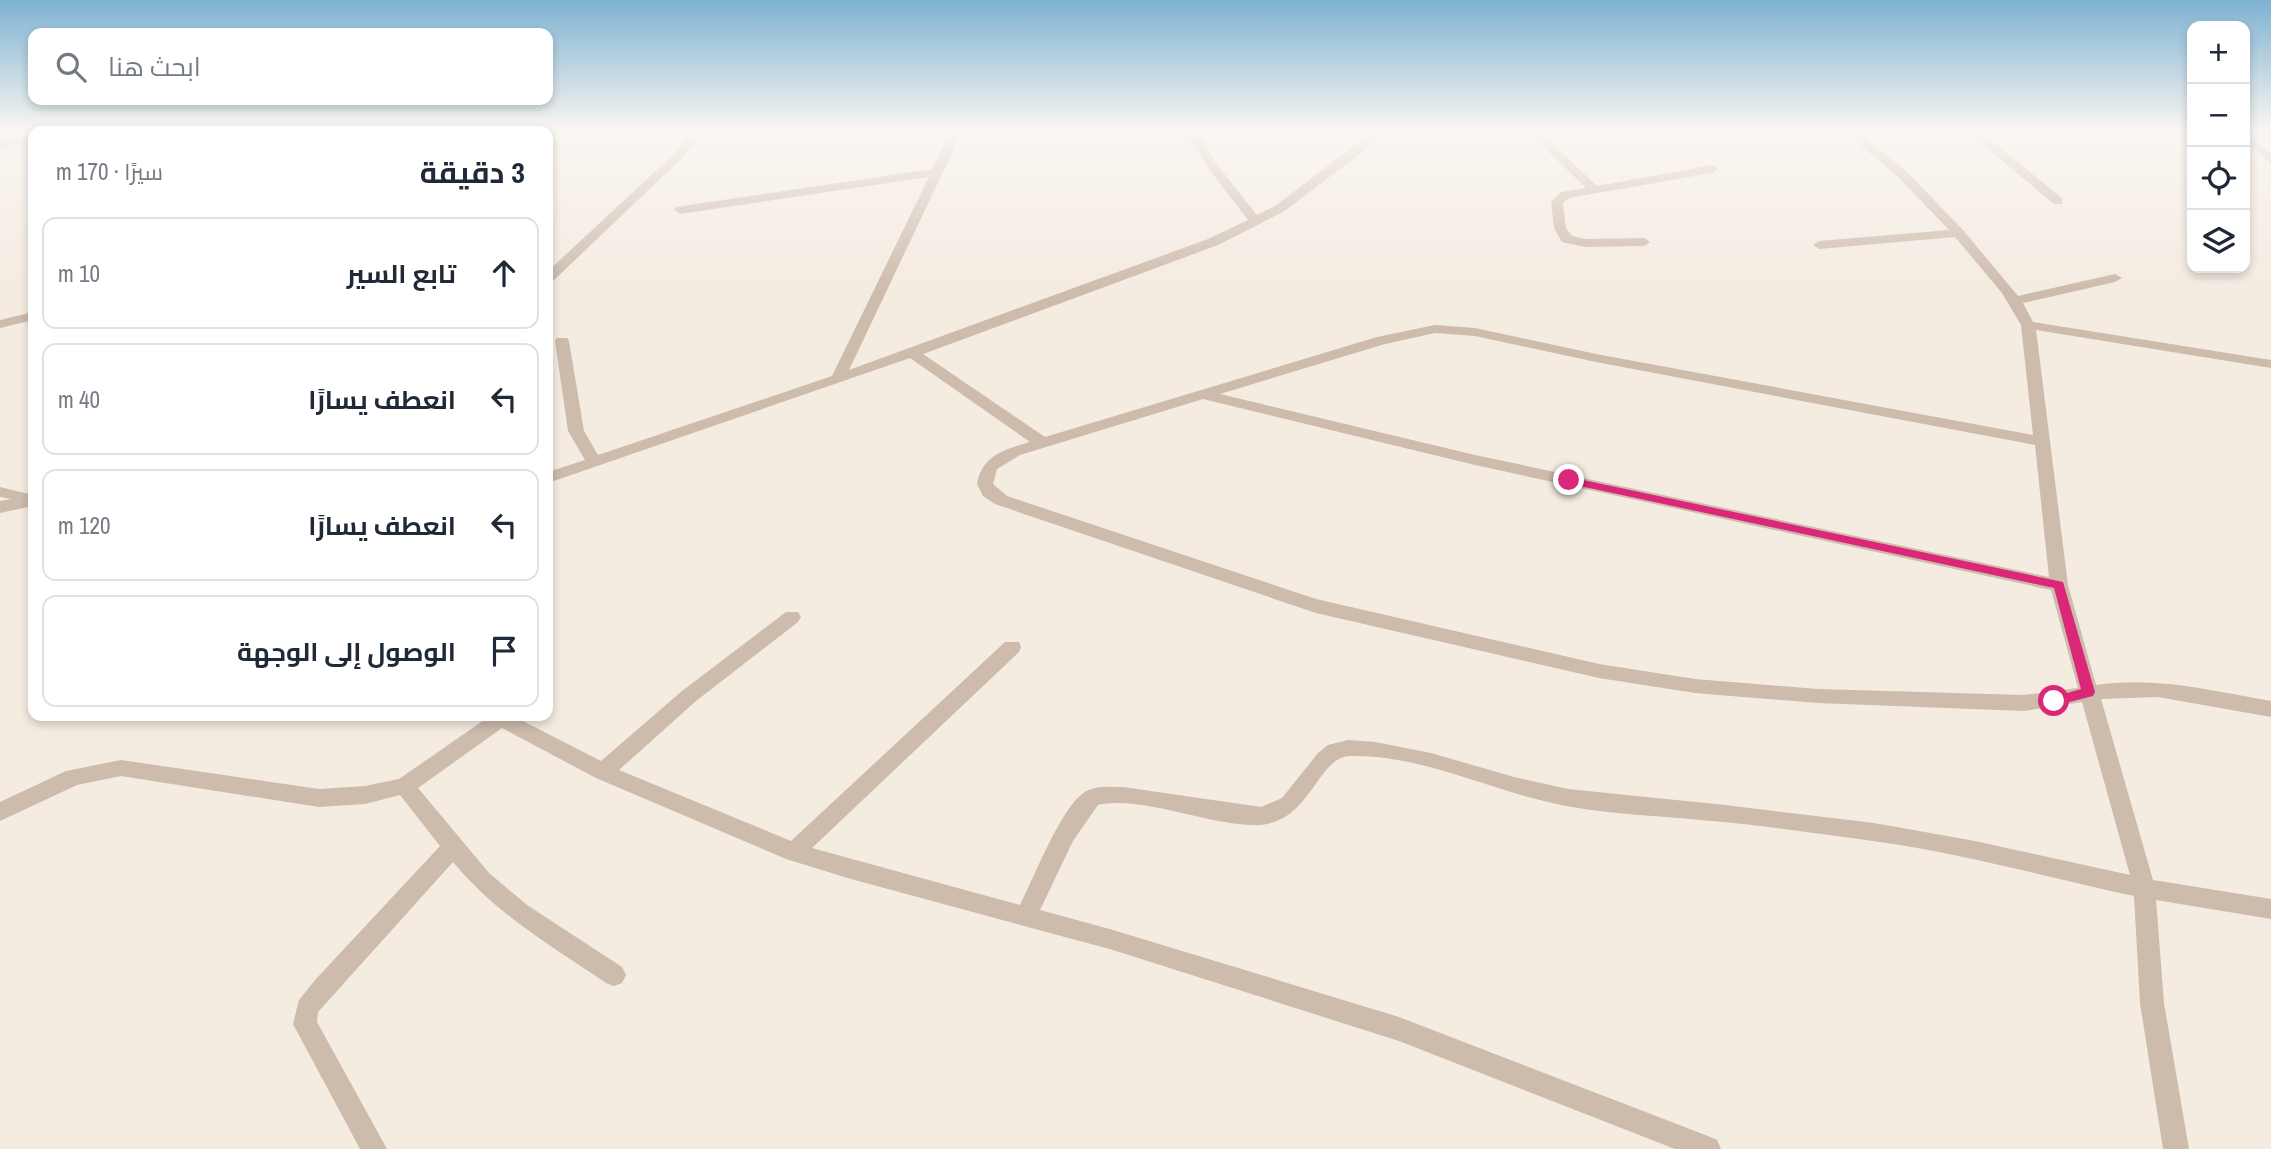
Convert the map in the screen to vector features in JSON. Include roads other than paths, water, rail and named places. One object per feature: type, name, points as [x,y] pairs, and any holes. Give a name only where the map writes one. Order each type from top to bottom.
[{"type":"street","points":[[553,273],[648,184]]},
{"type":"street","points":[[680,210],[858,184]]},
{"type":"street","points":[[838,379],[931,184]]},
{"type":"street","points":[[1226,184],[1256,222]]},
{"type":"street","points":[[553,476],[912,353],[1182,255],[1256,222],[1313,184]]},
{"type":"street","points":[[1588,184],[1595,190]]},
{"type":"street","points":[[1631,184],[1559,198],[1557,209],[1564,236],[1585,243],[1644,242]]},
{"type":"street","points":[[1913,184],[2016,300],[2028,325],[2059,585],[2144,888],[2152,1003],[2176,1149]]},
{"type":"street","points":[[2037,184],[2058,201]]},
{"type":"street","points":[[1819,245],[1959,233]]},
{"type":"street","points":[[2016,300],[2115,278]]},
{"type":"street","points":[[0,324],[28,317]]},
{"type":"street","points":[[2028,325],[2271,364]]},
{"type":"street","points":[[2043,442],[1453,329],[1435,328],[1402,335],[1200,394],[1043,443],[996,460],[989,466],[985,484],[989,492],[1001,500],[1212,574],[1316,606],[1572,664],[1695,686],[1789,694],[2024,704],[2054,701],[2088,692],[2147,689],[2271,709]]},
{"type":"street","points":[[562,341],[576,431],[594,462]]},
{"type":"street","points":[[912,353],[1043,443]]},
{"type":"street","points":[[1200,394],[1463,457],[2059,585]]},
{"type":"street","points":[[0,492],[28,500]]},
{"type":"street","points":[[0,507],[28,502]]},
{"type":"street","points":[[603,772],[689,696],[792,617]]},
{"type":"street","points":[[794,852],[1012,647]]},
{"type":"street","points":[[0,812],[62,780],[112,768],[191,777],[318,798],[365,795],[404,786],[493,721]]},
{"type":"street","points":[[506,721],[603,772],[794,852],[1136,947],[1399,1029],[1708,1149]]},
{"type":"street","points":[[1026,917],[1077,817],[1089,800],[1098,795],[1119,794],[1238,815],[1275,813],[1296,799],[1331,752],[1343,748],[1386,752],[1566,798],[1704,811],[1876,833],[1992,853],[2144,888],[2271,909]]},
{"type":"street","points":[[404,786],[481,880],[519,912],[614,975]]},
{"type":"street","points":[[374,1149],[305,1024],[305,1015],[324,987],[454,846]]}]
